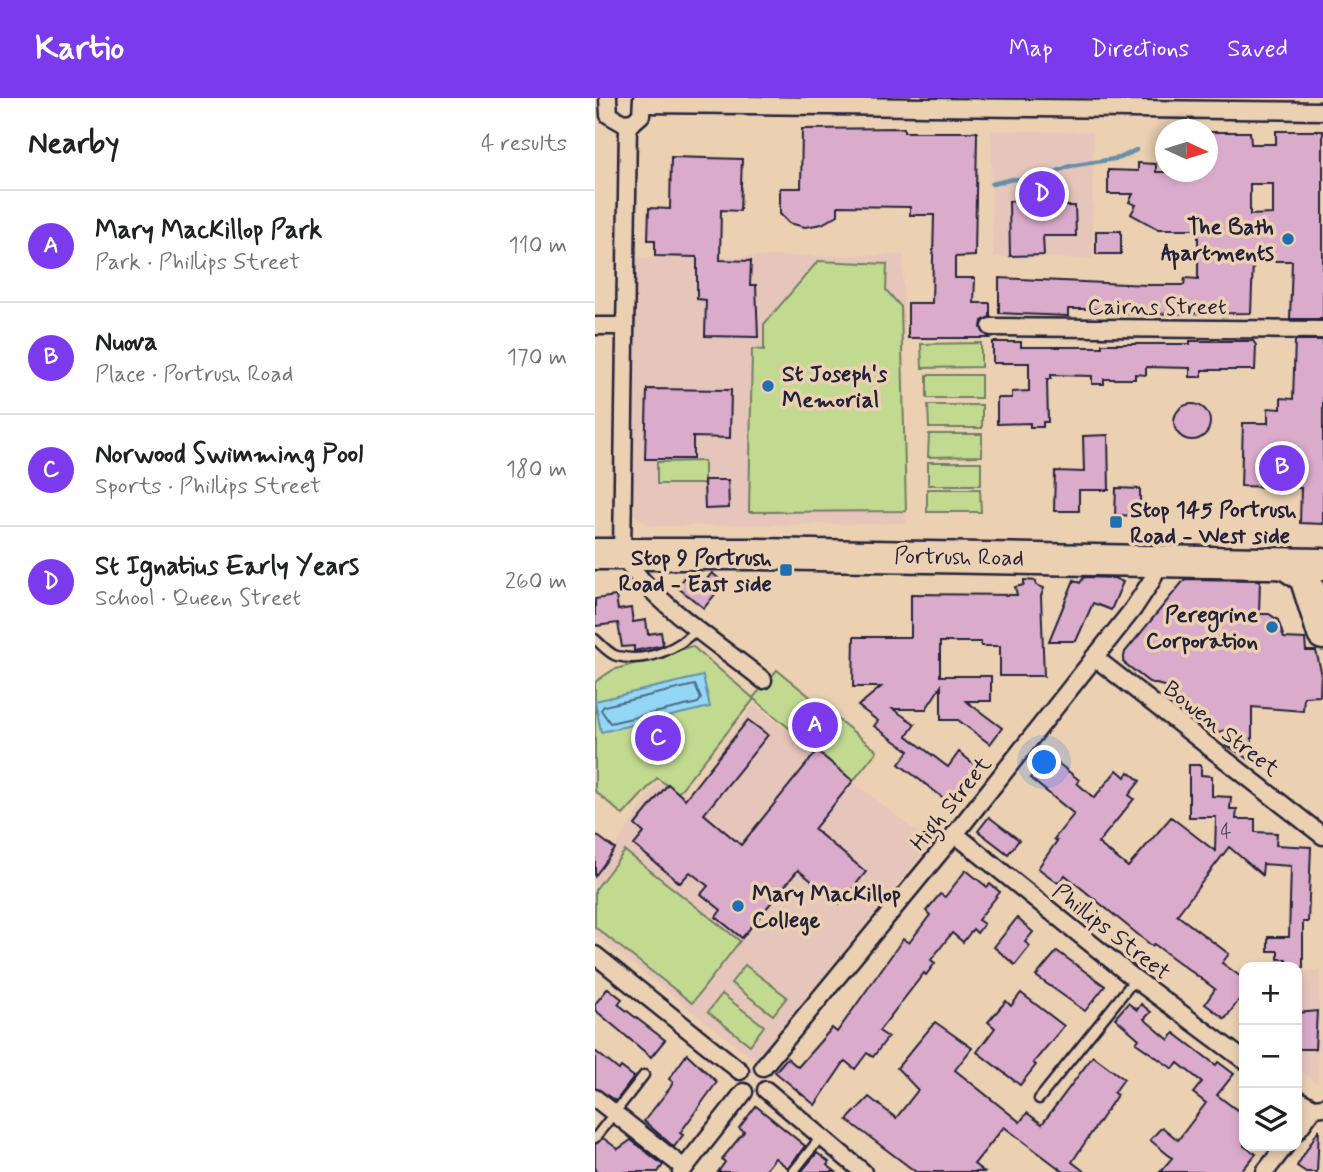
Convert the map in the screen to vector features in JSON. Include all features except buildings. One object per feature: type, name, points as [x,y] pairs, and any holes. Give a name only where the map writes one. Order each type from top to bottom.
[{"type":"highway","name":"Portrush Road","points":[[608,545],[1160,550],[1323,544]]},
{"type":"highway","name":"Portrush Road","points":[[1160,550],[1285,564],[1323,564]]},
{"type":"highway","points":[[1285,564],[1305,577],[1323,634]]},
{"type":"street","points":[[603,102],[613,119],[628,123],[641,115],[642,101],[1323,111]]},
{"type":"street","points":[[628,123],[624,326],[608,545],[638,576],[763,680]]},
{"type":"street","points":[[595,326],[624,326]]},
{"type":"street","name":"Cairns Street","points":[[991,327],[1323,330]]},
{"type":"street","name":"High Street","points":[[763,1067],[955,834],[1147,589],[1160,550]]},
{"type":"street","name":"Bowen Street","points":[[1094,657],[1323,836]]},
{"type":"street","name":"Phillips Street","points":[[955,834],[1135,979],[1239,1056]]},
{"type":"street","points":[[595,955],[740,1071]]},
{"type":"street","points":[[748,1065],[763,1067],[770,1080],[766,1090],[758,1095],[744,1092],[738,1080],[740,1071],[748,1065]]},
{"type":"street","points":[[766,1090],[863,1172]]},
{"type":"street","points":[[595,1098],[683,1170],[744,1092]]},
{"type":"street","points":[[1302,1125],[1318,1108]]},
{"type":"street","points":[[1265,1172],[1281,1151]]},
{"type":"lane","points":[[595,639],[615,656],[640,657],[669,649],[688,638],[698,627]]},
{"type":"lane","points":[[1039,1099],[1135,979]]},
{"type":"lane","points":[[595,1138],[644,1075]]},
{"type":"lane","points":[[793,1172],[820,1138]]},
{"type":"shaded area","points":[[991,131],[1093,132],[1092,259],[993,257]]},
{"type":"shaded area","name":"St Joseph's Memorial","points":[[903,255],[906,523],[650,526],[634,514],[632,258]]},
{"type":"shaded area","name":"Mary MacKillop College","points":[[754,705],[931,843],[755,1060],[595,935],[595,876],[658,783],[688,794]]},
{"type":"shaded area","points":[[1320,971],[1317,1083],[1302,1072],[1302,972]]},
{"type":"green space","points":[[818,261],[887,264],[886,290],[901,307],[906,511],[749,512],[752,349],[764,350],[764,324]]},
{"type":"green space","points":[[981,343],[981,367],[922,368],[921,344]]},
{"type":"green space","points":[[927,375],[981,375],[981,398],[927,398]]},
{"type":"green space","points":[[928,405],[982,405],[982,428],[929,428]]},
{"type":"green space","points":[[929,434],[982,434],[982,456],[928,457]]},
{"type":"green space","points":[[704,461],[704,484],[657,484],[657,462]]},
{"type":"green space","points":[[928,462],[981,462],[981,485],[928,485]]},
{"type":"green space","points":[[927,489],[980,489],[981,512],[927,512]]},
{"type":"green space","points":[[692,646],[753,698],[777,670],[877,751],[853,781],[754,699],[678,793],[657,778],[623,815],[595,791],[595,682],[613,670]]},
{"type":"green space","points":[[625,851],[740,941],[692,1003],[595,927],[595,890]]},
{"type":"green space","points":[[745,965],[787,997],[773,1015],[731,983]]},
{"type":"green space","points":[[722,994],[764,1026],[750,1045],[708,1012]]},
{"type":"water","points":[[703,676],[710,707],[601,732],[595,701]]},
{"type":"waterway","points":[[992,184],[1013,179],[1035,180],[1070,166],[1120,158],[1136,150]]},
{"type":"place","name":"St Ignatius Early Years","points":[[1042,194]]},
{"type":"place","name":"The Bath Apartments","points":[[1288,239]]},
{"type":"place","name":"St Joseph's Memorial","points":[[768,386]]},
{"type":"place","name":"Nuova","points":[[1282,468]]},
{"type":"place","name":"Stop 145 Portrush Road - West side","points":[[1116,522]]},
{"type":"place","name":"Stop 9 Portrush Road - East side","points":[[786,570]]},
{"type":"place","name":"Peregrine Corporation","points":[[1272,627]]},
{"type":"place","name":"Mary MacKillop Park","points":[[815,725]]},
{"type":"place","name":"Norwood Swimming Pool","points":[[658,738]]},
{"type":"place","name":"Mary MacKillop College","points":[[738,906]]}]
